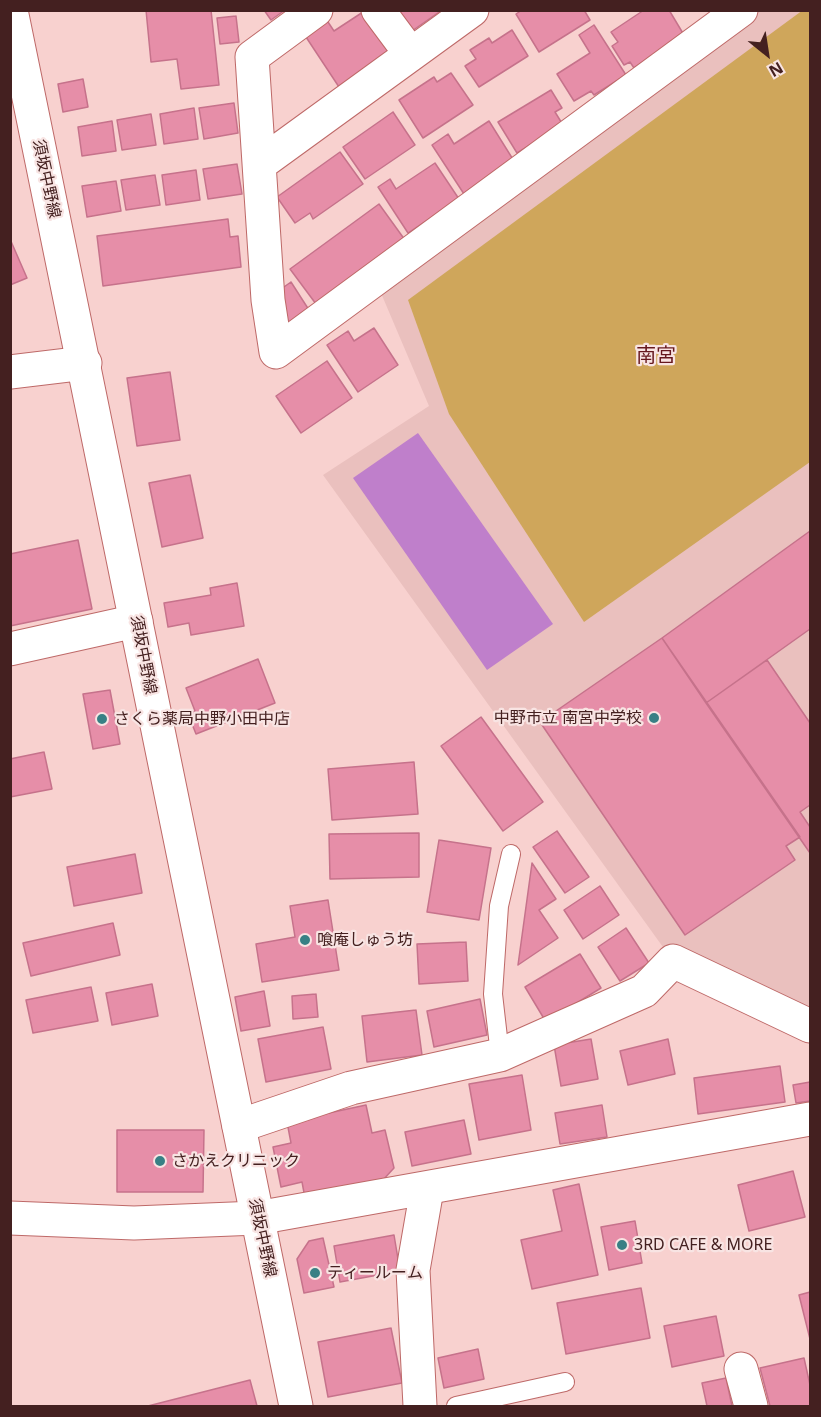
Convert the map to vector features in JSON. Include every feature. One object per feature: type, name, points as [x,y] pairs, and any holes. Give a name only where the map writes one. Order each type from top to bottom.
[{"type":"street","name":"須坂中野線","points":[[11,10],[85,363],[296,1407]]},
{"type":"street","points":[[316,10],[252,57],[268,300],[276,352],[706,21],[741,10]]},
{"type":"street","points":[[378,10],[410,54]]},
{"type":"street","points":[[260,164],[472,10]]},
{"type":"street","points":[[10,372],[85,363]]},
{"type":"street","points":[[10,649],[136,621]]},
{"type":"street","points":[[239,1126],[351,1088],[500,1055],[644,991],[673,961],[810,1026]]},
{"type":"street","points":[[10,1218],[134,1223],[257,1218],[810,1119]]},
{"type":"street","points":[[420,1407],[413,1270],[427,1189]]},
{"type":"street","points":[[741,1369],[751,1407]]},
{"type":"lane","points":[[500,1055],[493,994],[499,906],[511,854]]},
{"type":"lane","points":[[456,1407],[565,1382]]},
{"type":"shaded area","points":[[803,10],[810,11],[810,462],[584,622],[449,414],[408,300]]},
{"type":"shaded area","name":"中野市立 南宮中学校","points":[[741,11],[810,11],[810,1026],[673,961],[323,475],[429,406],[375,279]]},
{"type":"shaded area","points":[[418,433],[553,624],[487,670],[353,478]]},
{"type":"building","points":[[146,10],[211,10],[219,85],[181,89],[177,59],[151,62]]},
{"type":"building","points":[[264,10],[285,10],[271,20]]},
{"type":"building","points":[[398,10],[442,10],[412,31]]},
{"type":"building","points":[[522,10],[584,10],[590,20],[539,52],[516,14]]},
{"type":"building","points":[[644,10],[669,10],[684,35],[634,68],[630,62],[624,65],[612,46],[618,42],[611,32]]},
{"type":"building","points":[[363,12],[390,54],[339,87],[304,34],[326,19],[334,31]]},
{"type":"building","points":[[236,16],[239,42],[220,44],[217,18]]},
{"type":"building","points":[[594,25],[626,75],[594,95],[591,91],[574,101],[557,74],[590,53],[579,35]]},
{"type":"building","points":[[512,30],[528,56],[479,87],[465,66],[476,59],[470,50],[489,38],[492,43]]},
{"type":"building","points":[[451,73],[473,105],[423,138],[399,100],[434,77],[437,82]]},
{"type":"building","points":[[83,79],[88,107],[63,112],[58,84]]},
{"type":"building","points":[[551,90],[562,108],[555,112],[563,125],[517,153],[498,122]]},
{"type":"building","points":[[234,103],[238,133],[204,139],[199,108]]},
{"type":"building","points":[[194,108],[198,139],[164,144],[160,114]]},
{"type":"building","points":[[393,112],[415,145],[365,179],[343,147]]},
{"type":"building","points":[[151,114],[156,145],[122,150],[117,120]]},
{"type":"building","points":[[112,121],[116,151],[82,156],[78,127]]},
{"type":"building","points":[[489,121],[514,161],[464,194],[432,145],[448,134],[454,144]]},
{"type":"building","points":[[340,152],[363,184],[313,219],[310,213],[295,223],[277,197]]},
{"type":"building","points":[[435,163],[459,199],[408,233],[378,187],[390,179],[396,189]]},
{"type":"building","points":[[237,164],[242,194],[208,199],[203,169]]},
{"type":"building","points":[[196,170],[200,200],[166,205],[162,175]]},
{"type":"building","points":[[155,175],[160,205],[126,210],[121,180]]},
{"type":"building","points":[[116,181],[121,211],[87,217],[82,186]]},
{"type":"building","points":[[379,204],[405,240],[316,304],[290,269]]},
{"type":"building","points":[[228,219],[230,237],[238,236],[241,267],[103,286],[97,236]]},
{"type":"building","points":[[10,239],[27,278],[10,285]]},
{"type":"building","points":[[291,282],[309,310],[289,323],[280,309],[281,289]]},
{"type":"building","points":[[374,328],[398,365],[358,392],[327,345],[348,331],[354,341]]},
{"type":"building","points":[[327,361],[352,398],[301,433],[276,396]]},
{"type":"building","points":[[170,372],[180,440],[137,446],[127,378]]},
{"type":"building","points":[[190,475],[203,538],[162,547],[149,483]]},
{"type":"building","points":[[810,531],[810,629],[706,703],[662,638]]},
{"type":"building","points":[[78,540],[92,609],[10,626],[10,554]]},
{"type":"building","points":[[237,583],[244,626],[191,635],[189,623],[168,627],[164,603],[211,595],[210,588]]},
{"type":"building","points":[[662,638],[800,837],[786,846],[795,860],[685,935],[540,722]]},
{"type":"building","points":[[258,659],[275,703],[196,734],[188,714],[195,711],[186,688]]},
{"type":"building","points":[[767,660],[810,723],[810,805],[800,812],[810,827],[810,853],[706,703]]},
{"type":"building","name":"さくら薬局中野小田中店","points":[[110,690],[120,744],[93,749],[83,694]]},
{"type":"building","points":[[481,717],[543,802],[503,831],[441,746]]},
{"type":"building","points":[[44,752],[52,789],[10,797],[10,759]]},
{"type":"building","points":[[414,762],[418,814],[332,820],[328,769]]},
{"type":"building","points":[[557,831],[589,877],[565,893],[533,847]]},
{"type":"building","points":[[419,833],[419,877],[330,879],[329,834]]},
{"type":"building","points":[[439,840],[491,848],[479,920],[427,912]]},
{"type":"building","points":[[135,854],[142,893],[74,906],[67,867]]},
{"type":"building","points":[[532,863],[556,899],[539,910],[558,938],[518,965]]},
{"type":"building","points":[[600,886],[619,915],[583,939],[564,910]]},
{"type":"building","name":"喰庵しゅう坊","points":[[328,900],[339,970],[262,982],[256,944],[295,937],[290,906]]},
{"type":"building","points":[[113,923],[120,955],[31,976],[23,943]]},
{"type":"building","points":[[626,928],[649,963],[620,981],[598,947]]},
{"type":"building","points":[[466,942],[468,981],[419,984],[417,944]]},
{"type":"building","points":[[580,954],[601,988],[546,1022],[525,987]]},
{"type":"building","points":[[152,984],[158,1016],[112,1025],[106,993]]},
{"type":"building","points":[[91,987],[98,1021],[33,1033],[26,1000]]},
{"type":"building","points":[[264,991],[270,1026],[241,1031],[235,997]]},
{"type":"building","points":[[316,994],[318,1017],[293,1019],[292,996]]},
{"type":"building","points":[[480,999],[487,1035],[434,1047],[427,1011]]},
{"type":"building","points":[[416,1010],[422,1055],[367,1062],[362,1016]]},
{"type":"building","points":[[323,1027],[331,1069],[266,1082],[258,1039]]},
{"type":"building","points":[[591,1039],[598,1079],[561,1086],[554,1045]]},
{"type":"building","points":[[668,1039],[675,1074],[628,1085],[620,1051]]},
{"type":"building","points":[[780,1066],[785,1102],[698,1114],[694,1078]]},
{"type":"building","points":[[522,1075],[531,1130],[479,1140],[469,1084]]},
{"type":"building","points":[[810,1082],[810,1101],[796,1103],[793,1085]]},
{"type":"building","points":[[366,1105],[372,1133],[385,1130],[394,1168],[382,1181],[305,1198],[302,1182],[281,1187],[273,1147],[291,1143],[287,1122]]},
{"type":"building","points":[[602,1105],[607,1137],[560,1144],[555,1113]]},
{"type":"building","points":[[464,1120],[471,1154],[412,1166],[405,1132]]},
{"type":"building","name":"さかえクリニック","points":[[117,1130],[204,1130],[203,1192],[117,1192]]},
{"type":"building","points":[[793,1171],[805,1217],[749,1231],[738,1185]]},
{"type":"building","points":[[579,1184],[598,1275],[532,1289],[521,1240],[562,1231],[553,1190]]},
{"type":"building","name":"3RD CAFE & MORE","points":[[635,1221],[642,1263],[609,1270],[601,1227]]},
{"type":"building","points":[[394,1235],[400,1271],[340,1282],[334,1246]]},
{"type":"building","name":"ティールーム","points":[[323,1238],[334,1287],[304,1293],[297,1259],[309,1241]]},
{"type":"building","points":[[641,1288],[650,1338],[566,1354],[557,1303]]},
{"type":"building","points":[[810,1292],[810,1339],[799,1295]]},
{"type":"building","points":[[716,1316],[724,1356],[672,1367],[664,1326]]},
{"type":"building","points":[[391,1328],[402,1383],[328,1397],[318,1342]]},
{"type":"building","points":[[478,1349],[484,1379],[444,1388],[438,1358]]},
{"type":"building","points":[[804,1358],[810,1385],[810,1406],[770,1406],[760,1368]]},
{"type":"building","points":[[726,1378],[732,1406],[707,1406],[702,1383]]},
{"type":"building","points":[[250,1380],[257,1406],[148,1406]]},
{"type":"place","name":"中野市立 南宮中学校","points":[[654,718]]},
{"type":"place","name":"さくら薬局中野小田中店","points":[[102,719]]},
{"type":"place","name":"喰庵しゅう坊","points":[[305,940]]},
{"type":"place","name":"さかえクリニック","points":[[160,1161]]},
{"type":"place","name":"3RD CAFE & MORE","points":[[622,1245]]},
{"type":"place","name":"ティールーム","points":[[315,1273]]},
{"type":"district","name":"南宮","points":[[656,356]]}]
